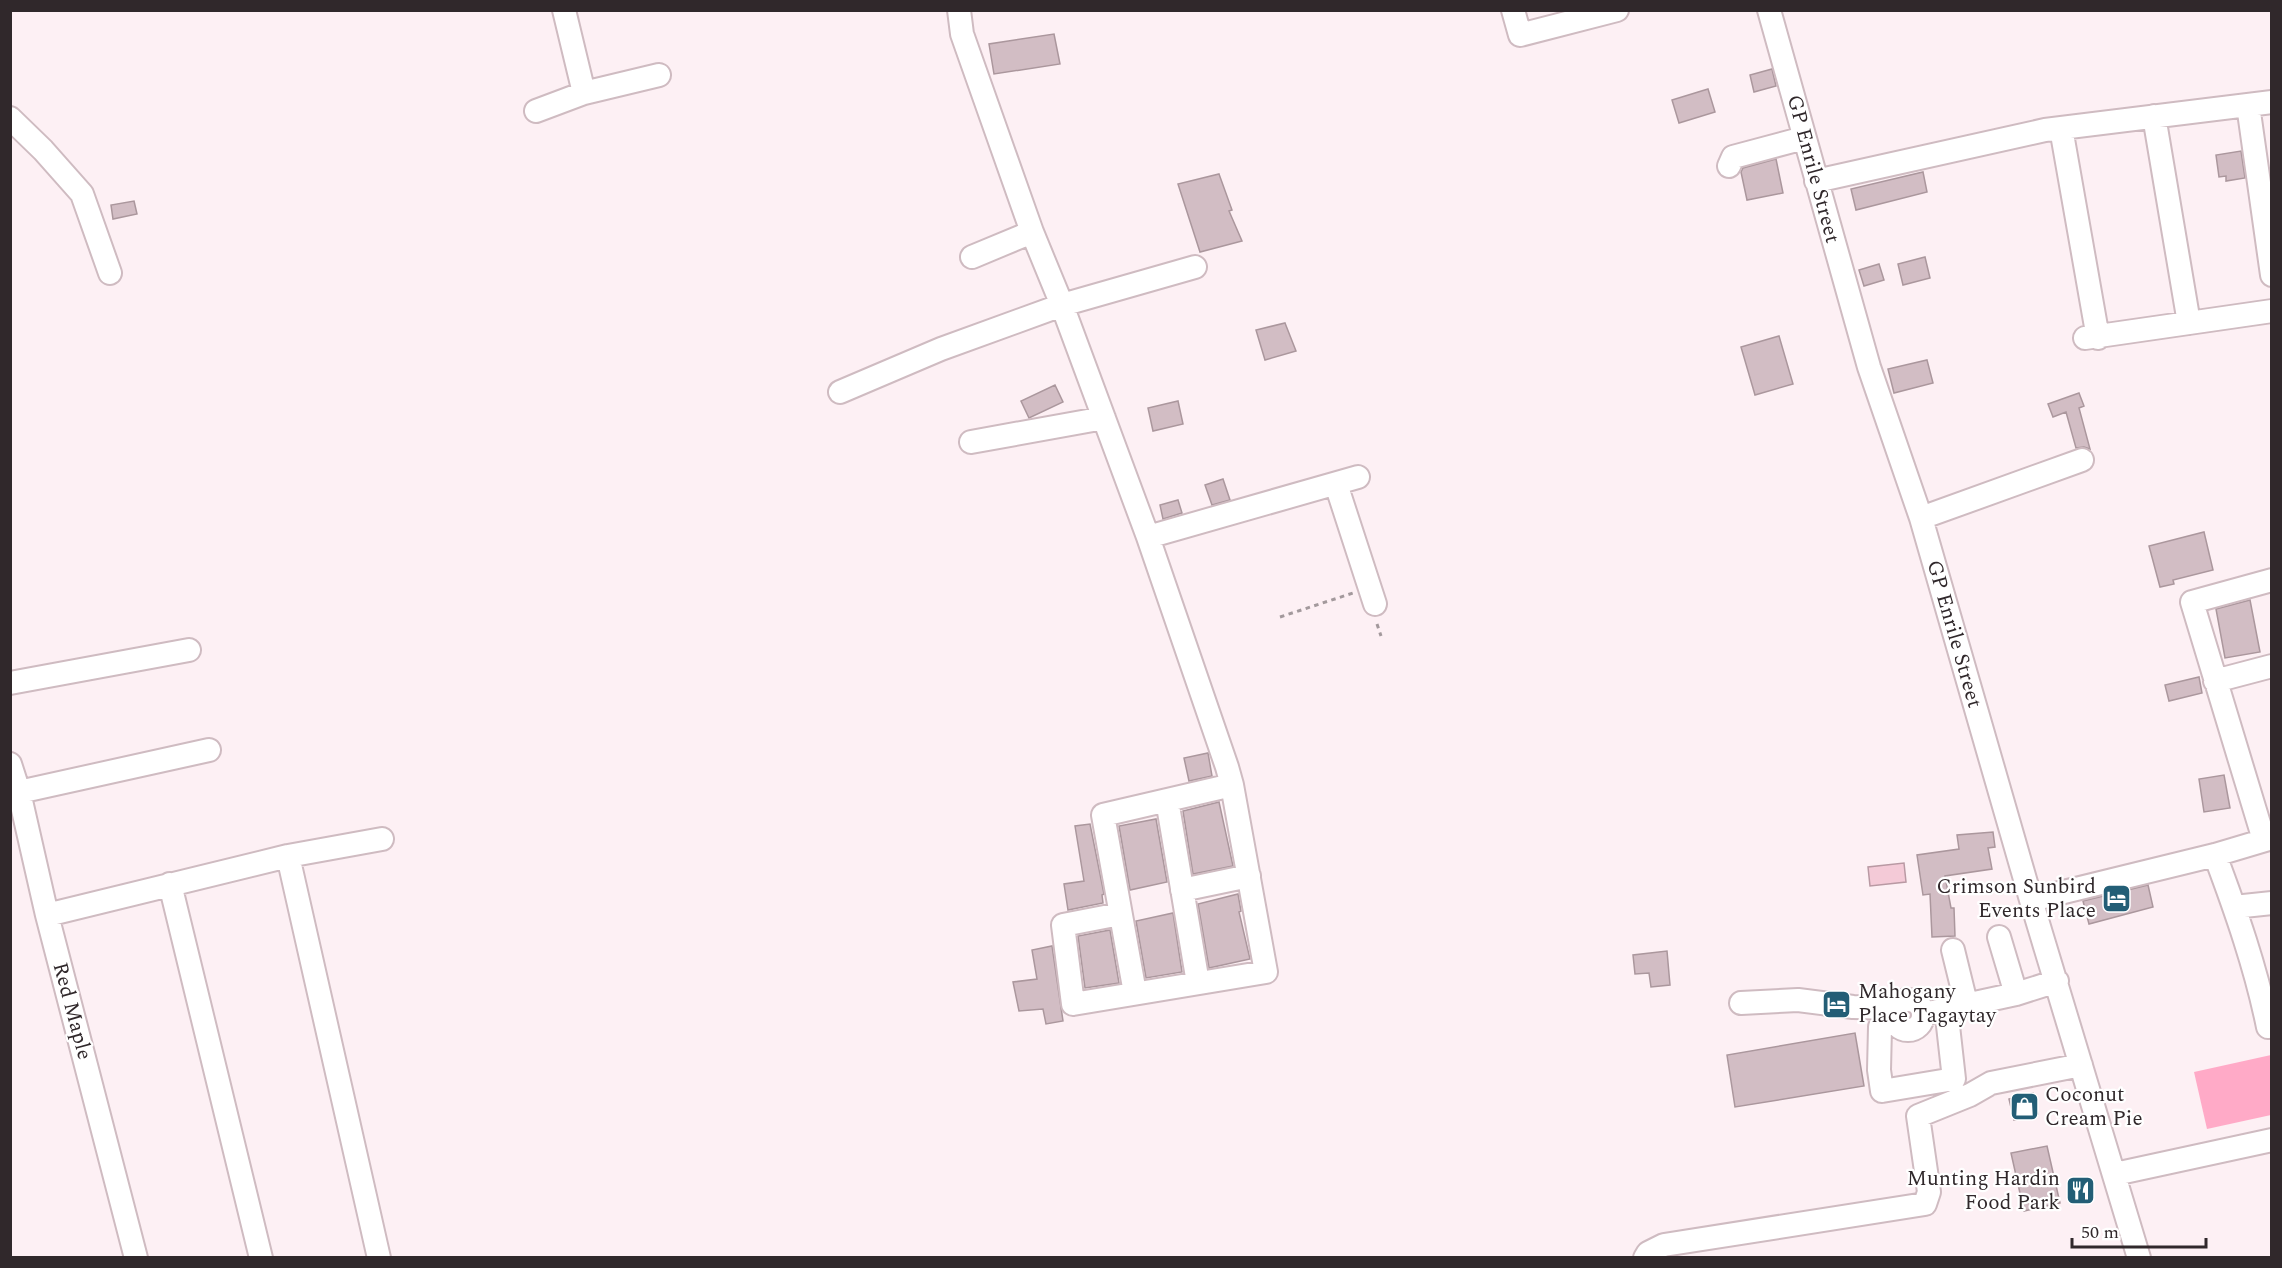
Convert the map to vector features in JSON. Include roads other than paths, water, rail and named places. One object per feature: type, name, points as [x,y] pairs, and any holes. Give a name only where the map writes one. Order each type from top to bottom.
[{"type":"street","points":[[564,10],[584,93]]},
{"type":"street","points":[[959,10],[962,34],[1032,232],[1062,305],[1148,537],[1227,767],[1266,972],[1074,1004],[1063,925],[1120,914]]},
{"type":"street","points":[[1513,10],[1520,35],[1617,10]]},
{"type":"street","name":"GP Enrile Street","points":[[1769,10],[1869,367],[1921,518],[2031,900],[2139,1257]]},
{"type":"street","points":[[536,111],[584,93],[659,75]]},
{"type":"street","points":[[1816,181],[2061,128],[2271,102]]},
{"type":"street","points":[[2248,105],[2271,275]]},
{"type":"street","points":[[2154,116],[2189,323]]},
{"type":"street","points":[[10,118],[43,150],[82,194],[110,273]]},
{"type":"street","points":[[2061,128],[2091,338],[2271,311]]},
{"type":"street","points":[[1729,166],[1733,157],[1804,138]]},
{"type":"street","points":[[972,257],[1032,232]]},
{"type":"street","points":[[840,392],[941,349],[1062,305],[1195,267]]},
{"type":"street","points":[[971,442],[1104,418]]},
{"type":"street","points":[[1921,518],[2082,460]]},
{"type":"street","points":[[1148,537],[1358,477]]},
{"type":"street","points":[[1336,484],[1373,596]]},
{"type":"street","points":[[2031,900],[2215,855],[2267,839],[2215,681],[2192,602],[2271,580]]},
{"type":"street","points":[[10,683],[189,650]]},
{"type":"street","points":[[2215,681],[2271,666]]},
{"type":"street","points":[[20,792],[209,750]]},
{"type":"street","name":"Red Maple","points":[[10,764],[20,792],[47,915],[136,1257]]},
{"type":"street","points":[[1135,993],[1104,815],[1232,785]]},
{"type":"street","points":[[1167,800],[1198,983]]},
{"type":"street","points":[[47,915],[288,856],[382,839]]},
{"type":"street","points":[[2215,855],[2266,993],[2268,1028]]},
{"type":"street","points":[[288,856],[379,1257]]},
{"type":"street","points":[[1182,890],[1249,876]]},
{"type":"street","points":[[170,884],[261,1257]]},
{"type":"street","points":[[2234,907],[2271,903]]},
{"type":"street","points":[[1999,937],[2016,994]]},
{"type":"street","points":[[1953,950],[1956,1005],[1954,1079],[1882,1091],[1879,1070],[1880,1027],[1902,1001],[1911,1000],[1920,1005],[1924,1014],[1956,1005],[2016,994],[2057,981]]},
{"type":"street","points":[[1740,1004],[1798,1000],[1894,1012]]},
{"type":"street","points":[[1646,1257],[1648,1253],[1664,1245],[1925,1204],[1929,1192],[1918,1116],[1970,1095],[1991,1083],[2081,1065]]},
{"type":"street","points":[[2115,1174],[2271,1140]]},
{"type":"place","name":"Crimson Sunbird Events Place","points":[[2117,899]]},
{"type":"place","name":"Mahogany Place Tagaytay","points":[[1837,1004]]},
{"type":"place","name":"Coconut Cream Pie","points":[[2024,1107]]},
{"type":"place","name":"Munting Hardin Food Park","points":[[2081,1191]]}]
